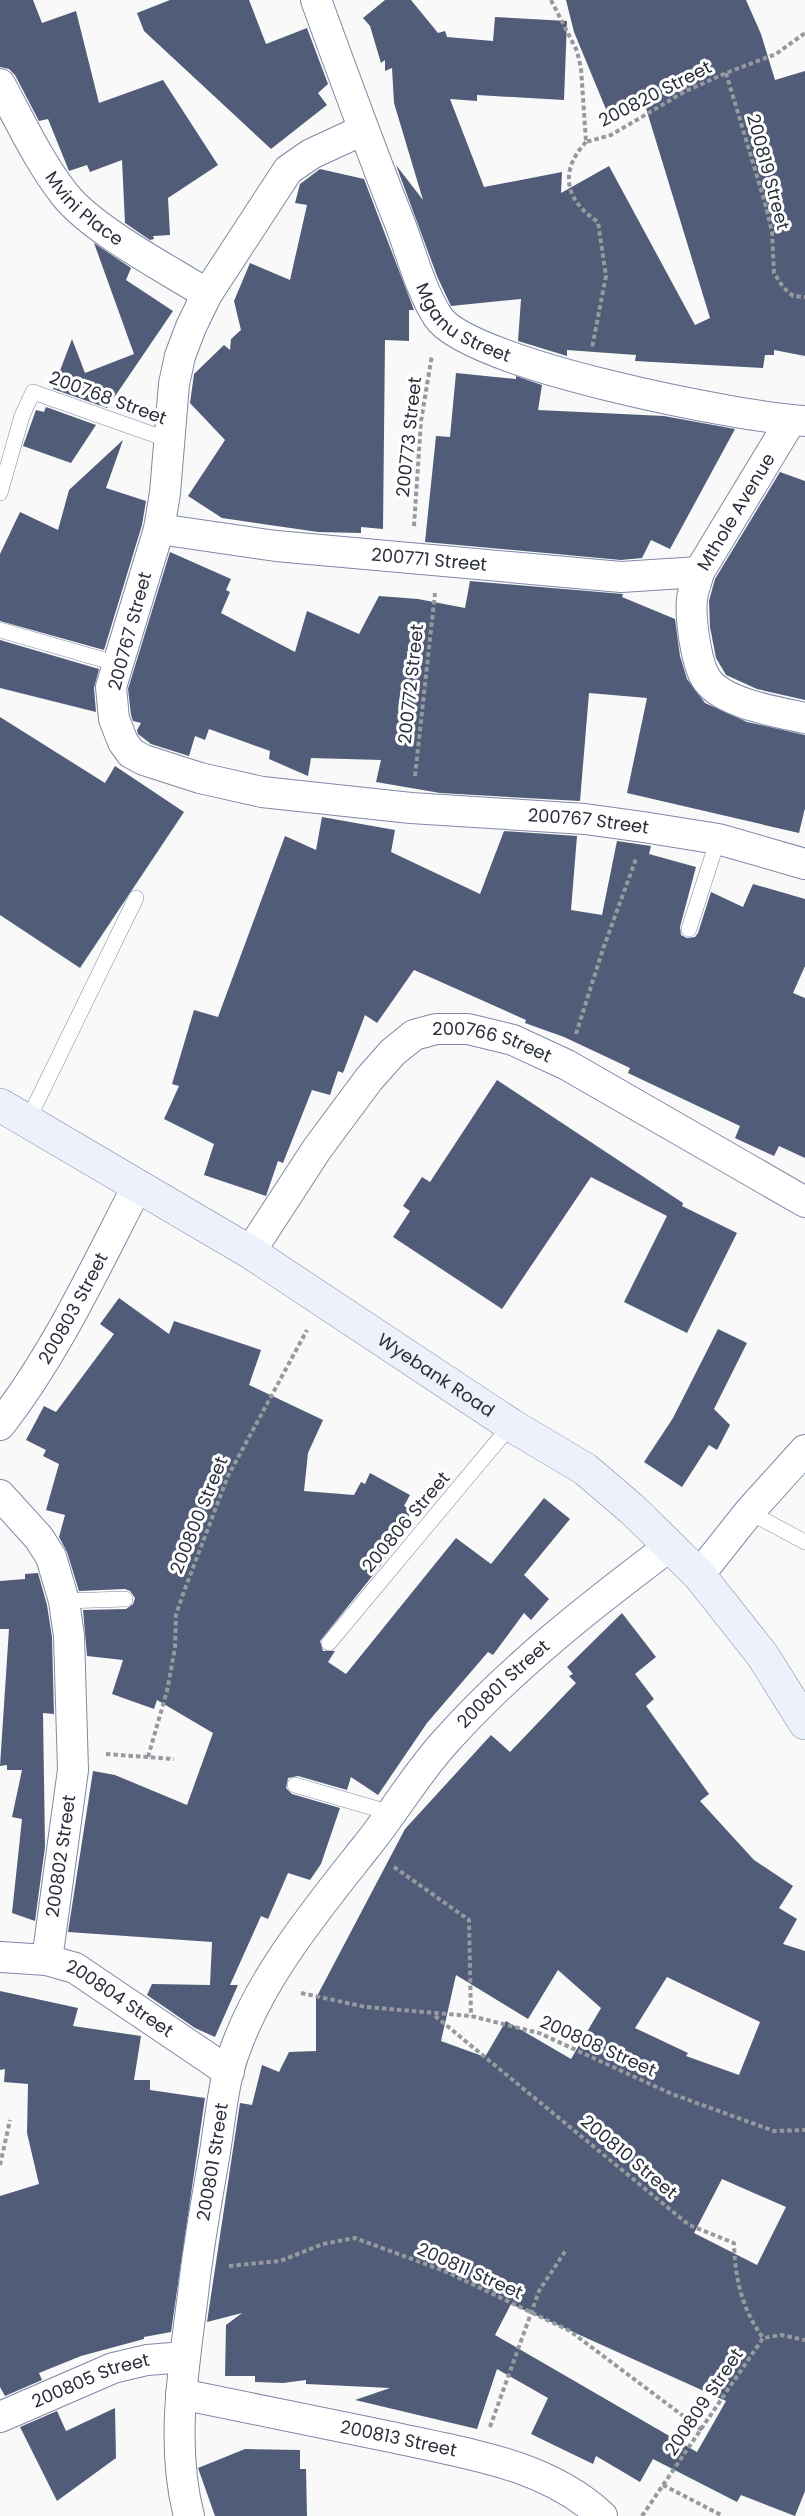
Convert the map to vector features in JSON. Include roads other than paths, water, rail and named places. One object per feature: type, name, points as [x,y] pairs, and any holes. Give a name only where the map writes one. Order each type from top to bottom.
[{"type":"street","name":"Mganu Street","points":[[316,0],[363,130],[439,319],[470,342],[491,351],[592,382],[722,409],[798,420]]},
{"type":"street","name":"Mvini Place","points":[[0,84],[65,195],[94,222],[207,294]]},
{"type":"street","name":"200767 Street","points":[[363,130],[310,154],[288,170],[207,294],[180,356],[174,384],[159,529],[111,687],[117,731],[130,753],[144,760],[200,778],[262,792],[411,808],[585,819],[643,826],[718,839],[805,864]]},
{"type":"street","name":"Mthole Avenue","points":[[798,420],[699,572],[692,599],[696,650],[707,680],[725,694],[758,708],[805,718]]},
{"type":"street","name":"200771 Street","points":[[159,529],[276,546],[621,577],[699,572]]},
{"type":"street","name":"200766 Street","points":[[250,1252],[317,1149],[369,1079],[393,1052],[414,1035],[436,1029],[468,1029],[513,1040],[567,1065],[805,1202]]},
{"type":"street","name":"Wyebank Road","points":[[14,1112],[250,1252],[511,1425],[585,1469],[699,1575],[763,1656],[805,1723]]},
{"type":"street","name":"200803 Street","points":[[0,1425],[23,1395],[71,1315],[137,1187]]},
{"type":"street","points":[[699,1575],[749,1512],[805,1450]]},
{"type":"street","name":"200802 Street","points":[[0,1496],[39,1538],[51,1557],[64,1601],[69,1636],[72,1752],[70,1794],[47,1960]]},
{"type":"street","name":"200801 Street","points":[[189,2516],[179,2469],[181,2394],[185,2357],[196,2269],[229,2072],[249,2021],[268,1983],[323,1899],[366,1847],[444,1743],[525,1661],[608,1592],[670,1546]]},
{"type":"street","name":"200804 Street","points":[[0,1957],[47,1960],[75,1968],[229,2072]]},
{"type":"street","name":"200805 Street","points":[[0,2417],[113,2368],[147,2360],[185,2357]]},
{"type":"street","name":"200813 Street","points":[[181,2394],[481,2456],[543,2477],[572,2492],[602,2516]]},
{"type":"lane","name":"200768 Street","points":[[0,493],[22,416],[33,392],[169,440]]},
{"type":"lane","points":[[0,630],[118,664]]},
{"type":"lane","points":[[689,929],[718,839]]},
{"type":"lane","points":[[14,1112],[136,898]]},
{"type":"lane","name":"200806 Street","points":[[329,1642],[511,1425]]},
{"type":"lane","points":[[749,1512],[805,1542]]},
{"type":"lane","points":[[64,1601],[125,1599]]},
{"type":"lane","points":[[295,1785],[391,1814]]}]
